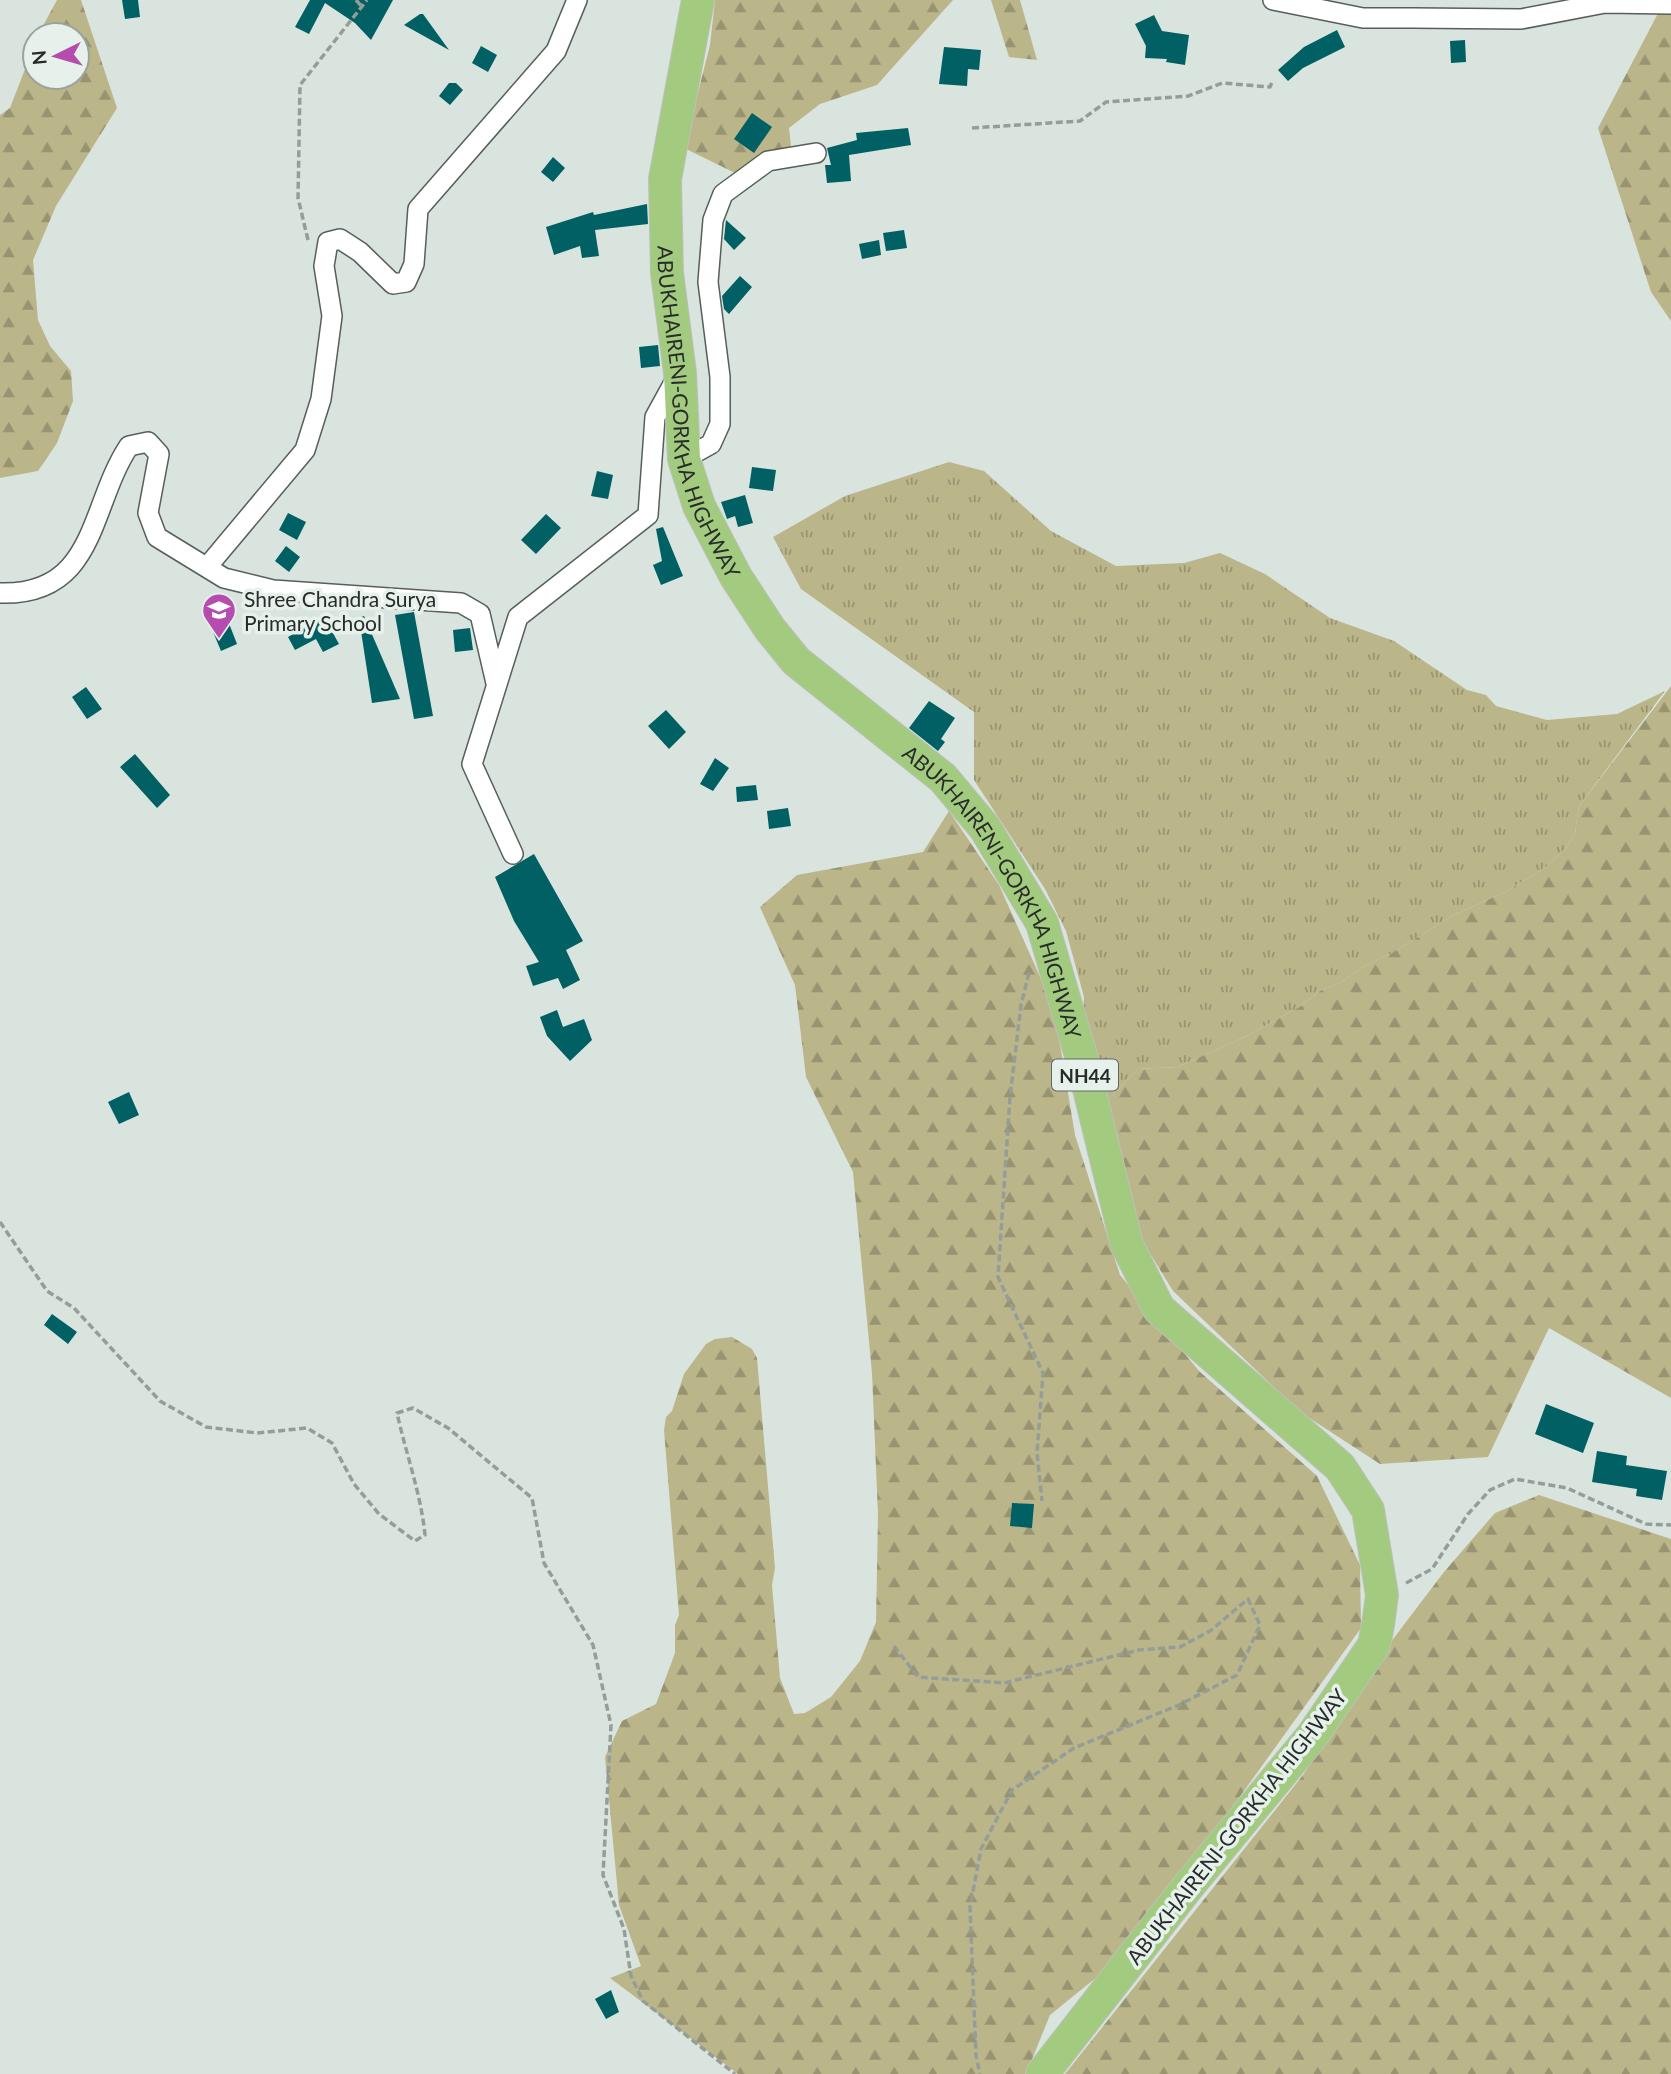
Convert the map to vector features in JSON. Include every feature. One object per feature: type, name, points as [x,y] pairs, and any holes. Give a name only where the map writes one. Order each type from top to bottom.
[{"type":"main road","name":"ABUKHAIRENI-GORKHA HIGHWAY","points":[[698,0],[665,179],[667,273],[680,373],[684,459],[699,506],[736,577],[796,661],[943,778],[985,828],[1042,923],[1081,1056],[1127,1245],[1142,1281],[1159,1309],[1340,1467],[1368,1510],[1382,1595],[1374,1646],[1312,1736],[1186,1889],[1042,2074]]},
{"type":"street","points":[[207,567],[305,450],[321,399],[332,316],[324,266],[328,242],[340,239],[360,252],[393,284],[406,282],[414,264],[418,209],[556,51],[577,0]]},
{"type":"street","points":[[1273,0],[1363,18],[1521,19],[1605,3],[1671,4]]},
{"type":"street","points":[[684,459],[711,444],[720,424],[720,377],[708,282],[713,220],[723,194],[768,161],[816,153]]},
{"type":"street","points":[[513,853],[472,764],[518,617],[648,515],[656,417],[680,373]]},
{"type":"street","points":[[0,593],[17,593],[49,585],[75,565],[104,507],[117,465],[130,446],[148,442],[159,454],[148,513],[157,537],[224,578],[272,590],[461,603],[480,614],[496,683]]},
{"type":"path","points":[[356,0],[363,8]]},
{"type":"path","points":[[310,246],[298,198],[299,85],[368,0]]},
{"type":"path","points":[[972,128],[1080,121],[1106,102],[1188,96],[1222,83],[1270,87],[1273,80]]},
{"type":"path","points":[[1030,970],[1021,1005],[1010,1097],[998,1277],[1044,1373],[1037,1453],[1042,1501]]},
{"type":"path","points":[[0,1222],[47,1291],[74,1308],[160,1401],[206,1427],[257,1433],[307,1428],[332,1443],[354,1484],[380,1514],[415,1541],[425,1535],[422,1506],[410,1471],[397,1413],[413,1408],[448,1427],[532,1498],[544,1563],[593,1644],[611,1725],[603,1875],[624,1929],[631,1976],[643,2001],[735,2074]]},
{"type":"path","points":[[1382,1595],[1432,1569],[1490,1490],[1515,1479],[1567,1488],[1646,1524],[1671,1525]]},
{"type":"path","points":[[894,1646],[918,1677],[1004,1683],[1139,1650],[1180,1647],[1210,1630],[1248,1599],[1260,1625],[1237,1675],[1179,1705],[1074,1748],[1012,1790],[981,1849],[970,1907],[976,2056],[980,2074]]},
{"type":"green space","points":[[57,0],[81,0],[88,21],[46,21]]},
{"type":"green space","points":[[715,0],[953,0],[877,85],[820,104],[789,128],[791,146],[764,155],[735,173],[684,148],[710,45]]},
{"type":"green space","points":[[991,0],[1020,0],[1037,60],[1009,57]]},
{"type":"green space","points":[[1665,0],[1671,0],[1671,321],[1651,292],[1598,128]]},
{"type":"green space","points":[[91,30],[117,108],[56,206],[33,260],[38,320],[50,346],[71,371],[73,401],[57,443],[38,471],[0,478],[0,115],[10,108],[21,79],[21,91],[91,91]]},
{"type":"green space","points":[[949,462],[984,471],[1051,531],[1116,566],[1184,563],[1220,553],[1265,574],[1330,618],[1394,641],[1467,690],[1486,695],[1496,706],[1547,720],[1617,714],[1665,691],[1579,806],[1575,833],[1566,848],[1546,867],[1505,892],[1454,915],[1245,1037],[1177,1067],[1138,1069],[1104,1104],[1082,1024],[1084,997],[1066,931],[1045,889],[974,780],[974,712],[801,589],[773,537],[845,496]]},
{"type":"green space","points":[[1671,686],[1671,1398],[1549,1328],[1488,1457],[1380,1464],[1300,1412],[1173,1291],[1132,1224],[1104,1104],[1138,1069],[1177,1067],[1245,1037],[1454,915],[1505,892],[1546,867],[1566,848],[1575,833],[1579,806]]},
{"type":"green space","points":[[949,811],[999,885],[1054,1008],[1075,1135],[1120,1275],[1199,1371],[1317,1476],[1360,1565],[1361,1628],[1129,1951],[1050,2015],[1026,2074],[738,2074],[610,1978],[641,1966],[619,1905],[605,1757],[622,1721],[656,1704],[675,1653],[675,1625],[679,1615],[664,1430],[666,1417],[672,1411],[684,1374],[706,1344],[715,1339],[732,1337],[752,1349],[757,1358],[775,1568],[772,1585],[780,1678],[794,1714],[805,1713],[831,1697],[860,1661],[876,1622],[878,1515],[872,1373],[853,1172],[806,1077],[795,985],[760,907],[797,875],[923,852]]},
{"type":"green space","points":[[1539,1495],[1671,1539],[1671,2074],[1065,2074],[1303,1775],[1390,1643],[1444,1572],[1495,1513]]},
{"type":"building","points":[[122,0],[138,0],[140,17],[125,19]]},
{"type":"building","points":[[310,0],[393,0],[371,40],[355,23],[325,3],[309,34],[295,27]]},
{"type":"building","points":[[423,14],[449,50],[404,25]]},
{"type":"building","points":[[1154,15],[1162,31],[1189,35],[1185,65],[1166,62],[1167,59],[1145,58],[1146,46],[1135,24]]},
{"type":"building","points":[[1337,30],[1345,47],[1303,68],[1288,81],[1278,70],[1304,47]]},
{"type":"building","points":[[1465,40],[1466,62],[1451,63],[1450,41]]},
{"type":"building","points":[[481,46],[497,55],[488,72],[472,63]]},
{"type":"building","points":[[944,47],[981,50],[979,70],[968,69],[967,86],[939,84]]},
{"type":"building","points":[[449,83],[456,83],[463,90],[450,105],[439,96]]},
{"type":"building","points":[[752,113],[772,127],[754,153],[734,139]]},
{"type":"building","points":[[908,128],[911,145],[849,155],[851,181],[827,183],[825,165],[831,165],[827,148],[857,140],[856,133]]},
{"type":"building","points":[[553,157],[565,168],[553,182],[541,172]]},
{"type":"building","points":[[647,204],[648,224],[595,230],[599,256],[582,258],[580,246],[554,255],[546,227],[593,212],[594,215]]},
{"type":"building","points":[[726,220],[746,238],[734,250],[724,239]]},
{"type":"building","points":[[904,230],[907,248],[886,251],[883,233]]},
{"type":"building","points":[[879,240],[881,255],[862,259],[859,244]]},
{"type":"building","points":[[740,276],[752,287],[729,314],[724,309],[722,296]]},
{"type":"building","points":[[658,345],[660,366],[641,368],[639,347]]},
{"type":"building","points":[[752,467],[776,470],[773,491],[749,488]]},
{"type":"building","points":[[597,471],[613,475],[608,499],[591,496]]},
{"type":"building","points":[[745,495],[753,523],[738,527],[735,516],[727,519],[721,502]]},
{"type":"building","points":[[288,513],[306,522],[297,540],[279,530]]},
{"type":"building","points":[[546,514],[561,528],[536,554],[521,540]]},
{"type":"building","points":[[663,527],[683,576],[661,585],[653,565],[662,561],[656,529]]},
{"type":"building","points":[[286,546],[300,557],[289,572],[275,561]]},
{"type":"building","points":[[223,608],[237,644],[221,651],[206,615]]},
{"type":"building","points":[[414,612],[433,716],[414,719],[395,615]]},
{"type":"building","points":[[364,616],[400,699],[372,703],[359,618]]},
{"type":"building","points":[[324,617],[339,644],[323,652],[316,639],[295,650],[288,637]]},
{"type":"building","points":[[470,628],[473,650],[455,652],[453,630]]},
{"type":"building","points":[[86,687],[102,709],[87,719],[72,697]]},
{"type":"building","points":[[929,701],[955,718],[941,739],[945,742],[938,751],[909,728]]},
{"type":"building","points":[[666,710],[686,732],[669,749],[648,726]]},
{"type":"building","points":[[135,754],[170,795],[157,808],[120,767]]},
{"type":"building","points":[[715,758],[729,768],[713,791],[700,784]]},
{"type":"building","points":[[756,785],[758,800],[737,802],[736,787]]},
{"type":"building","points":[[788,808],[791,826],[769,829],[767,811]]},
{"type":"building","points":[[534,854],[583,941],[566,950],[580,980],[563,989],[558,978],[533,986],[526,966],[539,962],[514,921],[495,877]]},
{"type":"building","points":[[557,1010],[563,1027],[584,1019],[592,1040],[570,1061],[547,1036],[540,1017]]},
{"type":"building","points":[[129,1092],[139,1115],[119,1124],[108,1102]]},
{"type":"building","points":[[52,1314],[77,1332],[68,1344],[44,1325]]},
{"type":"building","points":[[1546,1404],[1594,1423],[1583,1453],[1535,1434]]},
{"type":"building","points":[[1597,1451],[1627,1456],[1626,1465],[1667,1471],[1662,1500],[1636,1496],[1637,1489],[1592,1482]]},
{"type":"building","points":[[1012,1503],[1034,1504],[1032,1528],[1010,1526]]},
{"type":"building","points":[[611,1990],[619,2012],[606,2019],[595,1999]]},
{"type":"place","name":"Shree Chandra Surya Primary School","points":[[219,640]]}]
